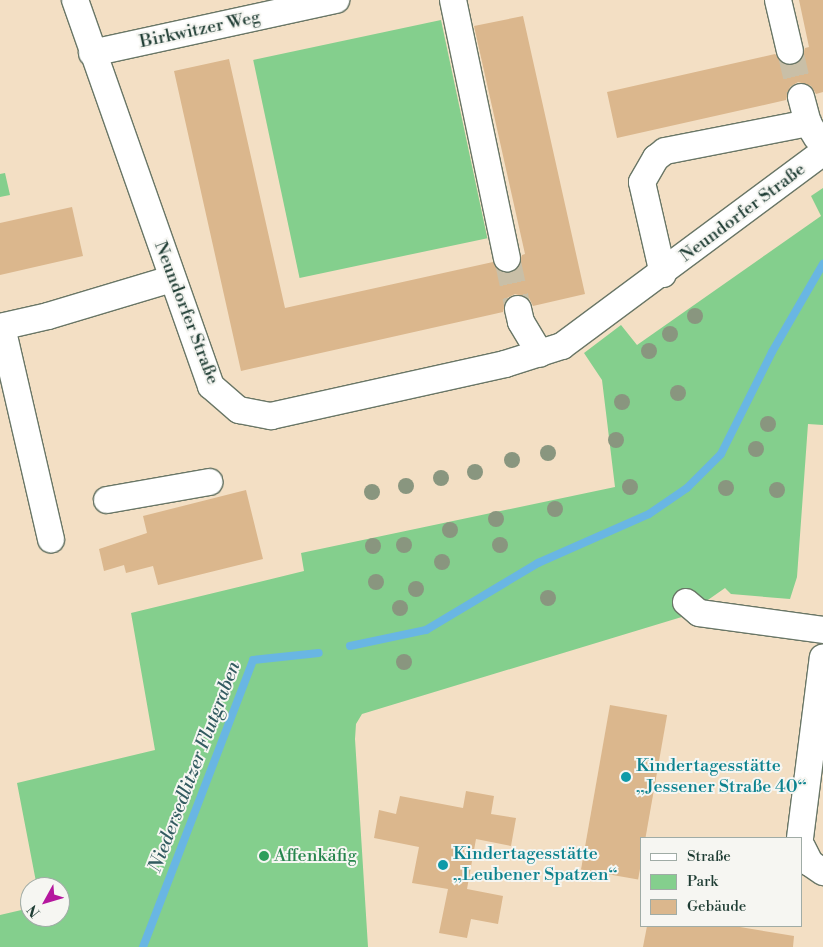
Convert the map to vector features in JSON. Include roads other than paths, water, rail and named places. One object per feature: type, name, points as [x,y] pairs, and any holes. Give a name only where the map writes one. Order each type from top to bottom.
[{"type":"street","name":"Neundorfer Straße","points":[[75,0],[171,279],[211,386],[239,410],[271,416],[540,354],[562,346],[663,274],[823,152]]},
{"type":"street","name":"Birkwitzer Weg","points":[[92,54],[336,0]]},
{"type":"street","points":[[453,0],[507,258]]},
{"type":"street","points":[[778,0],[790,51]]},
{"type":"street","points":[[801,97],[808,123],[823,148]]},
{"type":"street","name":"Neundorfer Straße","points":[[663,274],[642,182],[656,158],[665,151],[808,123]]},
{"type":"street","points":[[51,539],[11,409],[1,327],[48,316],[171,279]]},
{"type":"street","points":[[518,309],[521,322],[540,354]]},
{"type":"street","points":[[108,500],[209,482]]},
{"type":"street","points":[[686,602],[699,613],[823,630]]},
{"type":"street","points":[[800,837],[823,657]]},
{"type":"street","points":[[803,849],[810,863],[823,872]]},
{"type":"waterway","name":"Niedersedlitzer Flutgraben","points":[[350,646],[426,630],[538,563],[649,514],[687,488],[721,454],[772,352],[823,264]]},
{"type":"waterway","name":"Niedersedlitzer Flutgraben","points":[[143,947],[253,660],[319,653]]},
{"type":"tunnel","points":[[790,51],[801,97]]},
{"type":"tunnel","points":[[507,258],[518,309]]},
{"type":"place","name":"Kindertagesstätte „Jessener Straße 40“","points":[[626,777]]},
{"type":"place","name":"Affenkäfig","points":[[264,856]]},
{"type":"place","name":"Kindertagesstätte „Leubener Spatzen“","points":[[443,865]]}]
